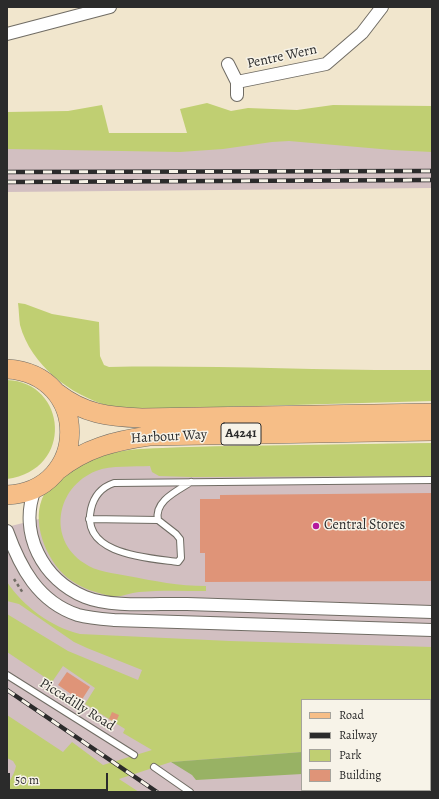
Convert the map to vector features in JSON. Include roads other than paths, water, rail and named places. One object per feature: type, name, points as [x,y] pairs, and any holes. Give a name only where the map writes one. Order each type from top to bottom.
[{"type":"main road","name":"A4241","points":[[7,369],[28,373],[39,377],[49,384],[57,393],[66,408],[70,422],[68,449],[58,470],[46,482],[35,489],[23,493],[7,495]]},
{"type":"main road","name":"Harbour Way","points":[[57,393],[77,406],[98,414],[114,417],[150,418],[432,412]]},
{"type":"main road","name":"Harbour Way","points":[[58,470],[75,458],[102,446],[119,441],[149,436],[432,431]]},
{"type":"street","points":[[7,34],[92,9],[110,7]]},
{"type":"street","name":"Pentre Wern","points":[[237,82],[326,64],[362,33],[382,7]]},
{"type":"street","name":"Pentre Wern","points":[[228,64],[237,82],[237,95]]},
{"type":"street","points":[[35,489],[30,511],[30,528],[34,547],[41,561],[54,576],[67,587],[96,601],[118,604],[193,604],[432,612]]},
{"type":"street","points":[[7,531],[16,556],[24,571],[35,586],[52,602],[61,608],[87,617],[122,620],[432,630]]},
{"type":"lane","points":[[191,482],[161,503],[156,513],[158,520],[176,534],[180,540],[182,558],[178,562],[132,556],[121,552],[98,539],[92,530],[89,519],[94,498],[107,486],[114,483],[191,482],[432,480]]},
{"type":"lane","points":[[89,519],[158,520]]},
{"type":"lane","name":"Piccadilly Road","points":[[7,675],[134,755]]},
{"type":"lane","points":[[154,767],[190,792]]},
{"type":"railway","points":[[7,172],[432,171]]},
{"type":"railway","points":[[7,182],[432,180]]},
{"type":"railway","points":[[7,690],[157,792]]},
{"type":"place","name":"Central Stores","points":[[316,526]]}]
